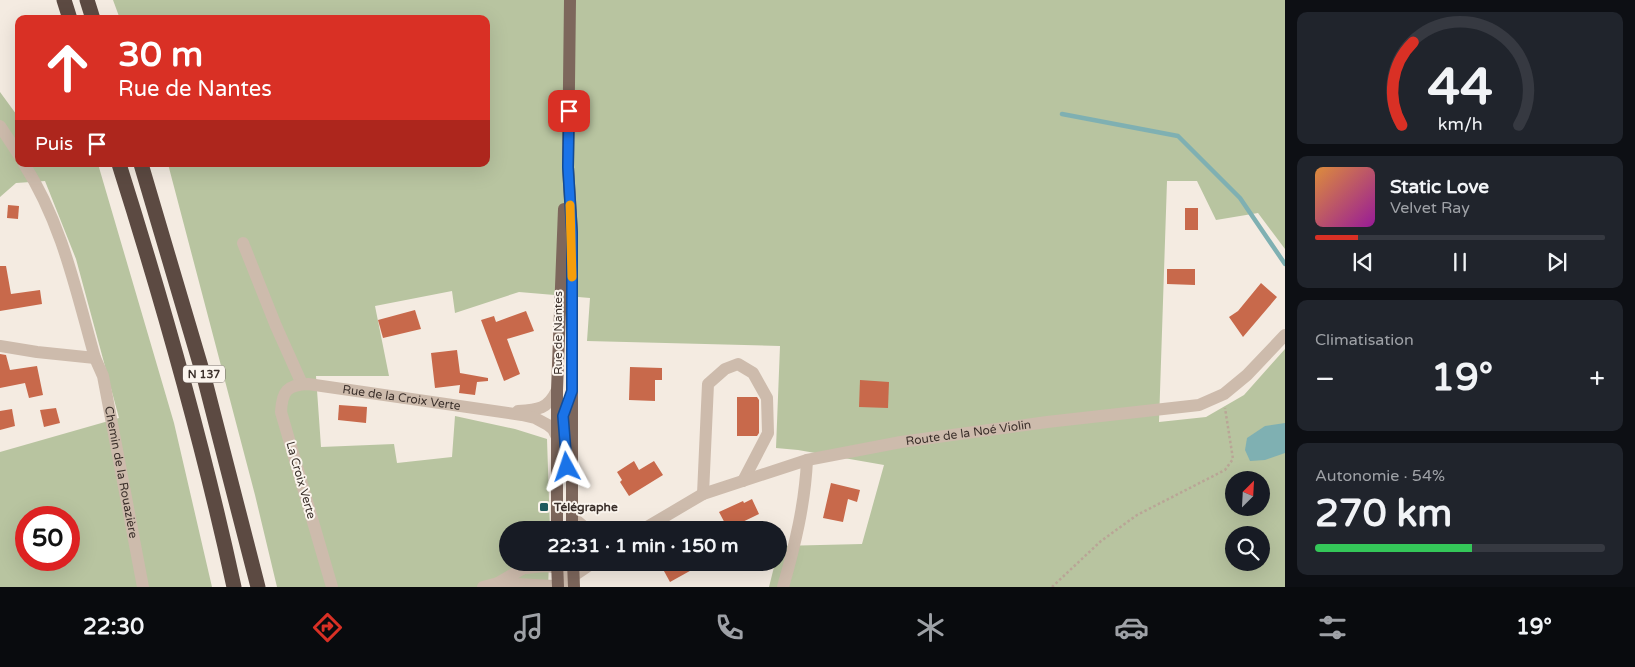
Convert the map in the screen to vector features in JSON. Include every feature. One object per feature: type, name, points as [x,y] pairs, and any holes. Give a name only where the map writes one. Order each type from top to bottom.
[{"type":"highway","points":[[64,0],[69,15]]},
{"type":"highway","points":[[87,0],[92,15]]},
{"type":"highway","name":"N 137","points":[[120,167],[186,390],[234,587]]},
{"type":"highway","name":"N 137","points":[[142,167],[204,377],[258,587]]},
{"type":"main road","name":"Rue de Nantes","points":[[570,0],[568,167],[572,233],[572,521]]},
{"type":"main road","name":"Rue de Nantes","points":[[557,521],[557,442],[559,416],[557,390],[562,232],[568,167]]},
{"type":"main road","points":[[572,391],[559,416],[572,507]]},
{"type":"main road","points":[[557,442],[564,500],[564,521]]},
{"type":"main road","points":[[560,571],[568,584]]},
{"type":"main road","points":[[568,584],[571,571]]},
{"type":"street","points":[[0,126],[15,149]]},
{"type":"street","name":"Chemin de la Rouazière","points":[[26,167],[48,204],[62,241],[95,358],[105,386],[143,587]]},
{"type":"street","points":[[243,243],[276,326],[302,384]]},
{"type":"street","name":"Route de la Noé Violin","points":[[657,521],[703,494],[807,460],[911,441],[1047,422],[1199,405],[1224,394],[1247,375],[1285,335]]},
{"type":"street","points":[[0,346],[95,358]]},
{"type":"street","points":[[703,494],[708,384],[725,369],[738,364],[753,374],[768,398],[768,433],[743,481]]},
{"type":"street","name":"Rue de la Croix Verte","points":[[302,384],[536,414],[553,429],[557,442]]},
{"type":"street","name":"La Croix Verte","points":[[302,384],[295,385],[285,391],[281,412],[332,587]]},
{"type":"street","points":[[536,414],[550,402],[557,390]]},
{"type":"street","points":[[536,414],[549,409],[559,416]]},
{"type":"street","points":[[783,587],[799,528],[806,482],[807,460]]},
{"type":"street","points":[[572,507],[577,521]]},
{"type":"street","points":[[555,521],[557,513]]},
{"type":"street","points":[[483,587],[498,583],[519,571]]},
{"type":"street","points":[[498,583],[527,586],[568,584],[585,571]]},
{"type":"path","points":[[1052,587],[1101,541],[1137,515],[1225,470],[1233,458],[1224,394]]},
{"type":"green space","points":[[113,0],[1285,0],[1285,249],[1258,213],[1216,220],[1197,181],[1167,181],[1159,422],[1206,417],[1244,395],[1285,349],[1285,587],[769,587],[773,571],[787,571],[787,546],[862,544],[884,465],[776,448],[780,346],[587,341],[590,298],[519,292],[455,313],[452,291],[375,306],[389,376],[316,376],[321,447],[394,444],[397,463],[452,457],[455,416],[515,429],[547,439],[550,521],[499,521],[499,571],[549,571],[548,587],[277,587],[255,495],[169,167],[490,167],[490,15],[119,15]]},
{"type":"green space","points":[[0,92],[15,113],[15,167],[99,167],[174,423],[212,587],[0,587],[0,452],[119,418],[76,259],[45,181],[16,183],[0,197]]},
{"type":"water","points":[[1285,423],[1285,453],[1265,460],[1250,461],[1245,450],[1247,438],[1265,426]]},
{"type":"building","points":[[8,205],[19,206],[18,219],[7,218]]},
{"type":"building","points":[[1185,208],[1198,208],[1198,230],[1185,230]]},
{"type":"building","points":[[0,266],[6,266],[11,294],[40,290],[42,304],[0,311]]},
{"type":"building","points":[[1167,269],[1195,269],[1195,285],[1167,284]]},
{"type":"building","points":[[1261,283],[1277,297],[1243,337],[1229,317],[1238,311]]},
{"type":"building","points":[[415,310],[421,329],[383,338],[378,320]]},
{"type":"building","points":[[526,311],[534,331],[507,339],[520,374],[504,381],[481,320],[494,316],[496,322]]},
{"type":"building","points":[[457,350],[460,373],[488,378],[488,381],[477,382],[475,395],[459,393],[460,385],[435,388],[431,353]]},
{"type":"building","points":[[0,354],[6,355],[10,370],[37,366],[43,395],[29,398],[25,383],[0,388]]},
{"type":"building","points":[[630,367],[662,368],[662,380],[655,380],[655,401],[629,400]]},
{"type":"building","points":[[860,380],[889,382],[888,408],[859,407]]},
{"type":"building","points":[[737,397],[757,397],[759,400],[759,433],[757,436],[737,436]]},
{"type":"building","points":[[339,405],[367,407],[366,423],[338,420]]},
{"type":"building","points":[[56,408],[60,423],[44,427],[40,410]]},
{"type":"building","points":[[12,409],[15,426],[0,430],[0,411]]},
{"type":"building","points":[[634,461],[639,470],[654,461],[663,475],[629,496],[620,482],[622,480],[617,472]]},
{"type":"building","points":[[831,483],[860,490],[857,502],[848,499],[843,522],[823,518]]},
{"type":"building","points":[[752,499],[759,514],[745,521],[724,521],[719,512],[743,501],[744,503]]},
{"type":"building","points":[[664,571],[690,571],[670,582]]},
{"type":"waterway","points":[[1062,114],[1178,136],[1240,198],[1285,264]]},
{"type":"slow traffic","points":[[570,205],[572,277]]},
{"type":"place","name":"Télégraphe","points":[[544,507]]},
{"type":"route","points":[[567,467],[565,420],[563,416],[572,391],[572,233],[568,167],[569,111]]}]
